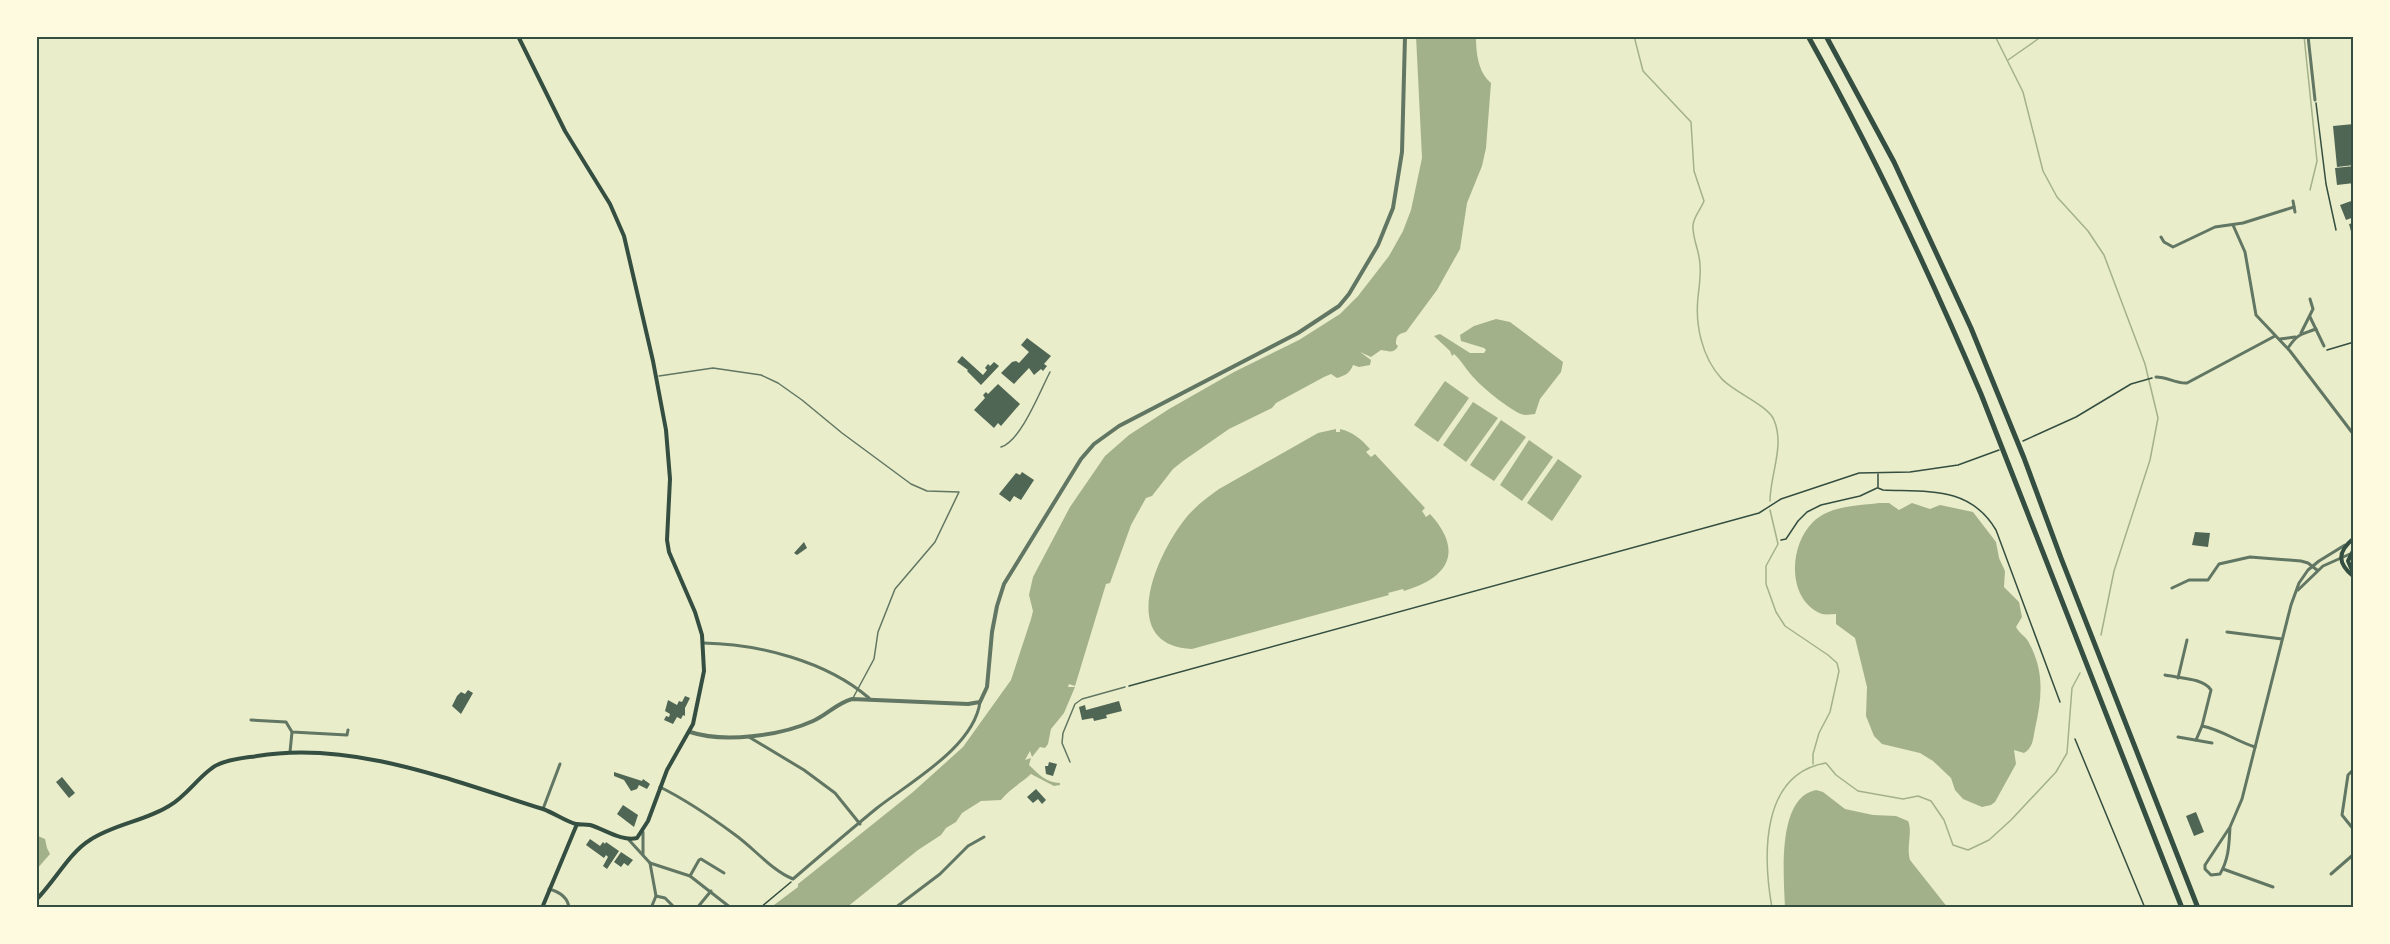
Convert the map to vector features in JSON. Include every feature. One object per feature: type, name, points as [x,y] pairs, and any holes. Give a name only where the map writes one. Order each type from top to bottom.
[{"type":"highway","points":[[1808,36],[1898,207],[1946,313],[1989,416],[2182,908]]},
{"type":"highway","points":[[1826,36],[1894,162],[1975,338],[2024,458],[2198,908]]},
{"type":"main road","points":[[36,900],[53,883],[84,844],[100,834],[138,821],[171,805],[192,789],[215,766],[225,762],[290,752],[328,753],[404,767],[543,809],[577,824],[588,825],[629,840],[637,838],[643,832],[667,770],[690,732],[697,711],[704,671],[703,643],[695,612],[669,552],[667,540],[669,451],[656,376],[628,249],[620,223],[565,131],[518,36]]},
{"type":"main road","points":[[2354,538],[2346,544],[2341,558],[2346,570],[2354,576]]},
{"type":"main road","points":[[2354,549],[2350,554],[2348,564],[2354,576]]},
{"type":"main road","points":[[542,908],[577,824]]},
{"type":"street","points":[[660,787],[735,834],[775,868],[793,879],[939,762],[977,717],[980,702],[987,687],[992,632],[1001,590],[1069,478],[1094,444],[1119,426],[1298,333],[1339,306],[1349,294],[1378,245],[1394,208],[1402,152],[1405,36]]},
{"type":"street","points":[[2308,36],[2315,100]]},
{"type":"street","points":[[2293,201],[2295,212]]},
{"type":"street","points":[[2161,237],[2164,242],[2173,247],[2215,227],[2234,225],[2294,207]]},
{"type":"street","points":[[2234,225],[2245,252],[2254,311],[2288,348],[2354,435]]},
{"type":"street","points":[[2301,333],[2313,309],[2310,299]]},
{"type":"street","points":[[2310,317],[2324,346]]},
{"type":"street","points":[[2279,340],[2316,329]]},
{"type":"street","points":[[2155,378],[2167,377],[2180,383],[2187,383],[2275,336]]},
{"type":"street","points":[[2288,348],[2295,337]]},
{"type":"street","points":[[2230,827],[2228,855],[2223,869],[2220,874],[2211,875],[2205,869],[2205,865],[2230,827],[2242,799],[2282,639],[2299,583],[2312,565],[2346,544]]},
{"type":"street","points":[[2296,592],[2317,570],[2329,562],[2350,554]]},
{"type":"street","points":[[2172,588],[2189,580],[2208,580],[2219,564],[2250,557],[2290,559],[2312,565],[2317,570]]},
{"type":"street","points":[[2227,632],[2282,639]]},
{"type":"street","points":[[2178,678],[2187,640]]},
{"type":"street","points":[[703,643],[753,647],[835,674],[869,698]]},
{"type":"street","points":[[2165,675],[2209,686],[2211,690],[2196,740]]},
{"type":"street","points":[[690,732],[718,736],[781,732],[814,721],[841,702],[852,699],[968,704],[980,702]]},
{"type":"street","points":[[251,720],[286,722],[292,732],[290,752]]},
{"type":"street","points":[[2202,726],[2219,730],[2231,739],[2255,747]]},
{"type":"street","points":[[292,732],[347,735],[348,730]]},
{"type":"street","points":[[747,735],[804,770],[835,793],[860,824]]},
{"type":"street","points":[[2178,736],[2212,743]]},
{"type":"street","points":[[543,809],[560,764]]},
{"type":"street","points":[[2354,769],[2348,775],[2342,815],[2354,830]]},
{"type":"street","points":[[555,777],[562,780]]},
{"type":"street","points":[[643,832],[643,854]]},
{"type":"street","points":[[895,908],[939,874],[968,846],[984,837]]},
{"type":"street","points":[[629,840],[650,863],[656,896],[651,908]]},
{"type":"street","points":[[2331,874],[2354,854]]},
{"type":"street","points":[[690,876],[701,860],[724,873]]},
{"type":"street","points":[[650,863],[690,876],[731,908]]},
{"type":"street","points":[[2223,869],[2273,886]]},
{"type":"street","points":[[549,890],[557,891],[565,897],[568,908]]},
{"type":"street","points":[[697,908],[711,891]]},
{"type":"street","points":[[656,896],[665,898],[675,908]]},
{"type":"lane","points":[[656,376],[713,368],[760,375],[793,393],[911,484],[927,491],[959,492],[935,542],[895,589],[878,632],[874,659],[852,699]]},
{"type":"lane","points":[[1001,447],[1008,445],[1022,426],[1050,372]]},
{"type":"lane","points":[[1070,762],[1064,753],[1062,733],[1075,704],[1082,699],[1125,687]]},
{"type":"path","points":[[2315,100],[2326,184],[2336,230]]},
{"type":"path","points":[[2324,346],[2327,351],[2354,342]]},
{"type":"path","points":[[2045,432],[2076,417],[2125,386],[2155,378]]},
{"type":"path","points":[[1125,687],[1759,513],[1781,499],[1859,473],[1929,470],[1971,461]]},
{"type":"path","points":[[1878,473],[1878,488]]},
{"type":"path","points":[[1782,540],[1786,539],[1807,512],[1821,505],[1860,496],[1878,488],[1948,494],[1972,503],[1987,515],[1996,530],[2060,702]]},
{"type":"path","points":[[2075,739],[2145,908]]},
{"type":"path","points":[[760,908],[793,879]]},
{"type":"shaded area","points":[[1416,36],[1476,36],[1477,55],[1481,68],[1491,83],[1486,148],[1482,166],[1467,203],[1460,249],[1437,290],[1406,332],[1397,337],[1396,349],[1381,350],[1371,357],[1360,352],[1371,360],[1370,365],[1359,367],[1353,365],[1343,376],[1337,378],[1331,374],[1324,377],[1276,403],[1272,408],[1229,429],[1173,469],[1152,496],[1146,498],[1131,525],[1110,583],[1106,584],[1075,686],[1069,684],[1068,687],[1075,687],[1064,713],[1051,729],[1045,748],[1040,747],[1032,757],[1030,751],[1025,760],[1031,758],[1029,765],[1036,772],[1060,785],[1054,786],[1031,774],[1001,800],[981,801],[962,813],[956,822],[946,828],[941,835],[918,850],[846,908],[770,908],[913,792],[963,747],[1011,680],[1033,611],[1029,595],[1033,577],[1070,507],[1105,456],[1129,435],[1169,409],[1234,372],[1299,340],[1340,314],[1358,296],[1389,256],[1403,231],[1411,210],[1422,158]]},
{"type":"shaded area","points":[[1496,319],[1510,322],[1563,362],[1561,372],[1540,399],[1535,414],[1521,414],[1497,398],[1479,383],[1457,357],[1454,354],[1452,356],[1450,351],[1434,336],[1440,334],[1470,353],[1484,353],[1486,350],[1484,348],[1461,341],[1460,335],[1474,326]]},
{"type":"shaded area","points":[[1445,381],[1469,398],[1438,442],[1414,425]]},
{"type":"shaded area","points":[[1473,402],[1498,418],[1466,462],[1443,445]]},
{"type":"shaded area","points":[[1501,420],[1526,437],[1494,481],[1470,465]]},
{"type":"shaded area","points":[[1336,429],[1336,432],[1340,432],[1340,429],[1349,432],[1363,442],[1370,449],[1366,452],[1371,457],[1375,454],[1425,508],[1422,511],[1426,517],[1430,514],[1440,527],[1447,540],[1449,551],[1447,562],[1441,571],[1432,579],[1404,591],[1403,589],[1388,593],[1389,595],[1192,649],[1169,644],[1155,633],[1149,617],[1149,598],[1154,578],[1162,557],[1190,513],[1219,489],[1318,433]]},
{"type":"shaded area","points":[[1529,440],[1553,457],[1522,501],[1500,485]]},
{"type":"shaded area","points":[[1558,459],[1582,476],[1552,521],[1527,503]]},
{"type":"shaded area","points":[[1889,503],[1899,510],[1912,503],[1930,509],[1940,505],[1973,512],[1996,542],[1999,558],[2005,571],[2004,587],[2019,602],[2022,617],[2016,627],[2028,641],[2037,663],[2040,674],[2039,706],[2031,746],[2024,753],[2014,750],[2016,764],[1995,802],[1991,805],[1982,807],[1963,799],[1955,790],[1951,778],[1933,761],[1920,753],[1882,744],[1874,736],[1866,716],[1867,687],[1855,638],[1836,624],[1836,614],[1822,614],[1810,607],[1802,597],[1797,585],[1795,571],[1799,544],[1813,522],[1836,509]]},
{"type":"shaded area","points":[[1816,790],[1823,792],[1845,809],[1873,815],[1896,816],[1908,821],[1910,860],[1948,908],[1785,908],[1784,859],[1788,823],[1794,807],[1803,796]]},
{"type":"shaded area","points":[[38,836],[45,839],[50,854],[36,870],[36,840]]},
{"type":"building","points":[[2354,124],[2354,165],[2337,167],[2333,126]]},
{"type":"building","points":[[2354,166],[2354,183],[2337,185],[2335,168]]},
{"type":"building","points":[[2354,200],[2354,217],[2346,220],[2340,205]]},
{"type":"building","points":[[2354,223],[2354,239],[2353,239],[2349,224]]},
{"type":"building","points":[[1027,338],[1051,356],[1044,364],[1047,366],[1043,371],[1041,369],[1034,375],[1029,368],[1014,384],[1001,373],[1012,362],[1019,363],[1029,352],[1021,345]]},
{"type":"building","points":[[962,356],[983,375],[988,364],[990,366],[994,362],[999,366],[981,385],[968,370],[957,362]]},
{"type":"building","points":[[998,384],[1020,404],[1001,426],[998,423],[994,428],[974,410],[985,398],[983,395],[986,392],[988,394]]},
{"type":"building","points":[[1022,472],[1034,480],[1021,500],[1014,496],[1010,502],[999,494],[1016,473],[1020,475]]},
{"type":"building","points":[[2195,532],[2210,533],[2208,547],[2192,545]]},
{"type":"building","points":[[804,542],[807,548],[797,555],[794,553]]},
{"type":"building","points":[[468,690],[473,693],[461,714],[452,706],[461,692],[465,694]]},
{"type":"building","points":[[685,696],[690,698],[685,708],[685,716],[683,715],[681,719],[677,717],[673,724],[664,720],[670,714],[665,711],[668,700],[677,705]]},
{"type":"building","points":[[1119,701],[1122,711],[1094,721],[1093,718],[1082,720],[1079,707],[1085,705],[1086,710]]},
{"type":"building","points":[[1049,762],[1057,764],[1053,776],[1046,774],[1045,766],[1048,766]]},
{"type":"building","points":[[614,772],[642,781],[643,779],[650,784],[647,789],[639,785],[637,789],[631,791],[624,780],[614,776]]},
{"type":"building","points":[[62,777],[75,793],[69,798],[56,782]]},
{"type":"building","points":[[1036,789],[1046,800],[1042,804],[1038,799],[1033,803],[1027,797]]},
{"type":"building","points":[[623,805],[638,815],[634,827],[617,814]]},
{"type":"building","points":[[2196,812],[2204,832],[2194,836],[2186,816]]},
{"type":"building","points":[[590,839],[600,846],[606,842],[619,851],[607,869],[603,866],[608,857],[606,855],[604,858],[586,845]]},
{"type":"building","points":[[621,852],[633,860],[628,866],[624,863],[621,867],[614,862]]},
{"type":"waterway","points":[[1634,36],[1643,71],[1691,122],[1694,171],[1704,201],[1693,225],[1700,269],[1697,308],[1701,340],[1714,370],[1721,378],[1765,409],[1774,420],[1778,450],[1770,501]]},
{"type":"waterway","points":[[1995,36],[2023,92],[2043,171],[2057,197],[2088,231],[2104,255],[2145,364],[2158,418],[2150,460],[2114,571],[2101,635]]},
{"type":"waterway","points":[[2304,36],[2317,161],[2310,190]]},
{"type":"waterway","points":[[2008,60],[2038,39]]},
{"type":"waterway","points":[[1770,510],[1778,544],[1766,566],[1766,584],[1776,612],[1785,626],[1837,663],[1839,671],[1830,712],[1819,733],[1813,754],[1813,764]]},
{"type":"waterway","points":[[1772,908],[1767,865],[1771,820],[1778,800],[1788,783],[1804,770],[1826,763],[1836,775],[1858,791],[1903,799],[1918,796],[1931,801],[1944,820],[1953,845],[1968,850],[1989,840],[2056,772],[2067,753],[2072,688],[2080,673]]}]
